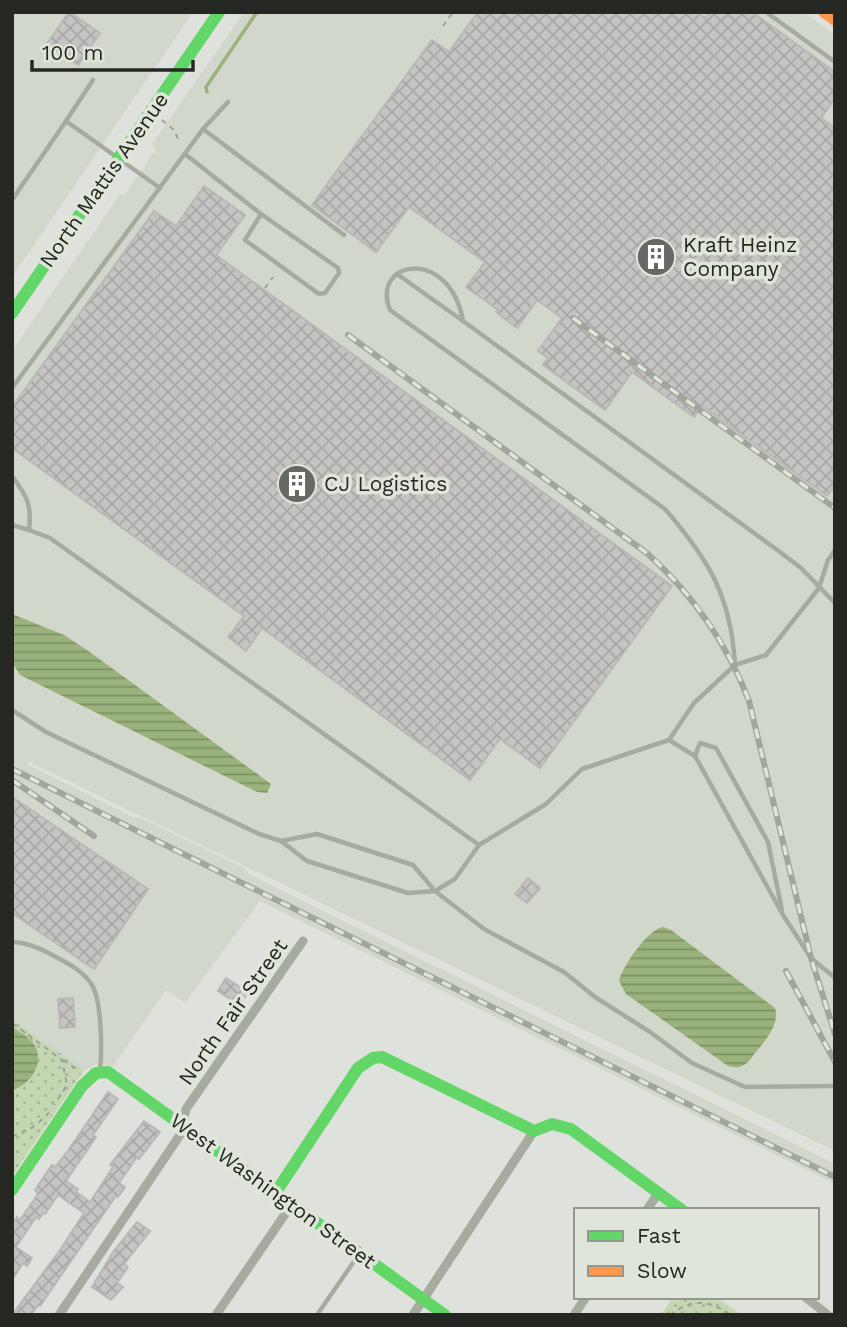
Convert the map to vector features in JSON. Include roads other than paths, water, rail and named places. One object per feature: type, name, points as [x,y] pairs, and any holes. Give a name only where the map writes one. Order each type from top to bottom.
[{"type":"street","name":"North Mattis Avenue","points":[[12,313],[219,12]]},
{"type":"street","points":[[824,12],[835,20]]},
{"type":"street","name":"North Fair Street","points":[[59,1315],[177,1140],[186,1110],[303,941]]},
{"type":"street","points":[[276,1192],[358,1069],[373,1058],[382,1057],[534,1131]]},
{"type":"street","points":[[12,1190],[82,1086],[93,1073],[100,1071]]},
{"type":"street","name":"West Washington Street","points":[[100,1071],[108,1072],[445,1315]]},
{"type":"street","points":[[413,1315],[534,1131],[545,1124],[552,1122],[571,1129],[679,1208]]},
{"type":"street","points":[[648,1208],[658,1193]]},
{"type":"street","points":[[216,1315],[292,1204]]},
{"type":"street","points":[[574,1315],[585,1299]]},
{"type":"street","points":[[808,1299],[828,1315]]},
{"type":"lane","points":[[766,12],[835,62]]},
{"type":"lane","points":[[12,200],[93,80]]},
{"type":"lane","points":[[12,388],[203,129],[228,102]]},
{"type":"lane","points":[[66,121],[160,188]]},
{"type":"lane","points":[[203,129],[344,235]]},
{"type":"lane","points":[[186,154],[261,214],[338,268],[339,273],[325,293],[319,293],[245,240],[261,214]]},
{"type":"lane","points":[[463,321],[460,304],[453,289],[436,273],[416,267],[404,269],[397,274],[387,291],[390,310],[664,509],[695,543],[715,577],[734,639],[735,665]]},
{"type":"lane","points":[[397,274],[780,552],[801,568],[835,603]]},
{"type":"lane","points":[[12,476],[26,496],[31,513],[29,530]]},
{"type":"lane","points":[[12,525],[50,538],[479,845]]},
{"type":"lane","points":[[12,710],[46,732],[259,834],[281,841],[307,861],[408,893],[435,891],[455,879],[479,845],[546,804],[582,769],[669,740],[694,702],[735,665],[766,655],[819,588],[828,560],[835,550]]},
{"type":"lane","points":[[669,740],[695,756],[783,915],[811,958],[835,978]]},
{"type":"lane","points":[[695,756],[700,743],[716,748],[768,842],[783,915]]},
{"type":"lane","points":[[281,841],[317,834],[413,864],[435,891],[484,929],[564,971],[595,997],[692,1063],[745,1087],[835,1086]]},
{"type":"lane","points":[[12,942],[47,951],[79,970],[93,986],[101,1037],[100,1071]]},
{"type":"lane","points":[[317,1315],[360,1254]]},
{"type":"waterway","points":[[207,92],[206,87],[257,12]]},
{"type":"railway","points":[[573,318],[835,508]]},
{"type":"railway","points":[[348,335],[648,554],[665,570],[708,622],[730,659],[749,701],[811,958],[835,1034]]},
{"type":"railway","points":[[12,769],[835,1177]]},
{"type":"railway","points":[[12,780],[94,836]]},
{"type":"railway","points":[[786,971],[835,1062]]},
{"type":"place","name":"Kraft Heinz Company","points":[[656,257]]},
{"type":"place","name":"CJ Logistics","points":[[297,484]]}]
